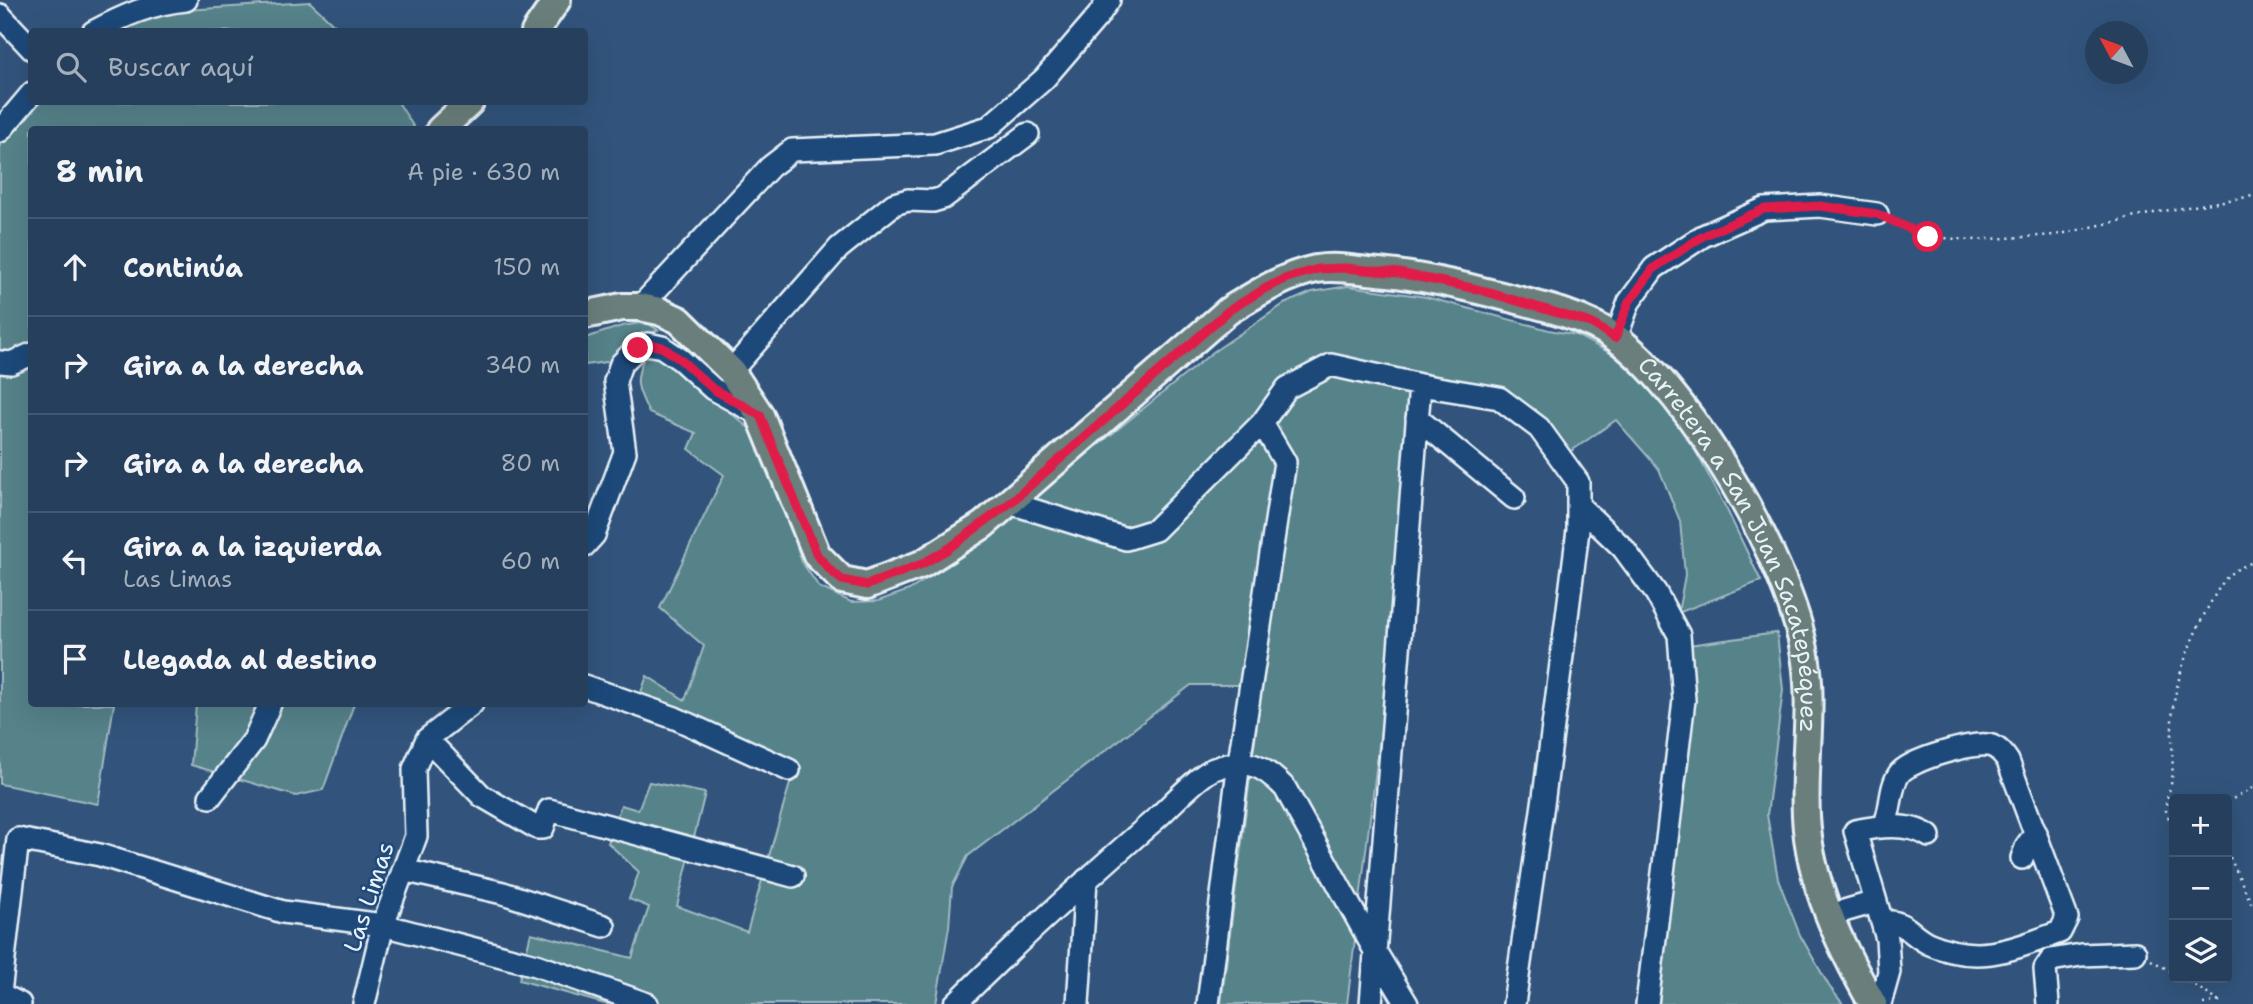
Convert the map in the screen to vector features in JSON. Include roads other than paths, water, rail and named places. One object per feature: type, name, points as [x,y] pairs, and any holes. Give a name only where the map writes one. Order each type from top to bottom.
[{"type":"main road","points":[[539,28],[557,0]]},
{"type":"main road","points":[[444,126],[467,105]]},
{"type":"main road","name":"Carretera a San Juan Sacatepéquez","points":[[588,314],[622,307],[640,307],[659,311],[679,320],[731,371],[760,415],[817,555],[831,571],[849,583],[867,585],[922,564],[960,541],[1010,503],[1228,311],[1266,288],[1318,269],[1345,268],[1429,278],[1591,323],[1615,338],[1656,374],[1674,395],[1722,464],[1780,573],[1798,617],[1805,656],[1809,694],[1806,815],[1811,858],[1830,915],[1857,976],[1873,1004]]},
{"type":"street","points":[[101,28],[127,14],[175,0]]},
{"type":"street","points":[[640,307],[769,167],[792,150],[935,144],[989,127],[1044,79],[1110,0]]},
{"type":"street","points":[[0,15],[28,45]]},
{"type":"street","points":[[0,131],[28,98]]},
{"type":"street","points":[[731,371],[839,248],[894,204],[908,200],[933,201],[943,198],[1028,134]]},
{"type":"street","points":[[1615,338],[1629,302],[1654,268],[1703,236],[1764,209],[1820,206],[1877,214]]},
{"type":"street","points":[[588,542],[594,535],[625,452],[615,382],[621,364],[638,348],[648,344],[662,347],[713,389],[760,415]]},
{"type":"street","points":[[0,362],[11,363],[28,356]]},
{"type":"street","points":[[1010,503],[1126,539],[1155,530],[1262,423],[1287,388],[1331,366],[1499,398],[1539,428],[1578,482],[1578,530],[1514,1004]]},
{"type":"street","points":[[1371,1004],[1420,385]]},
{"type":"street","points":[[1417,418],[1514,498]]},
{"type":"street","points":[[1208,1004],[1239,762],[1285,462],[1262,423]]},
{"type":"street","points":[[1579,506],[1623,548],[1656,593],[1679,635],[1684,700],[1647,1004]]},
{"type":"street","points":[[588,687],[675,718],[789,770]]},
{"type":"street","points":[[210,797],[254,740],[269,707]]},
{"type":"street","points":[[468,707],[427,739],[482,796],[537,828],[546,825],[549,810],[793,876]]},
{"type":"street","name":"Las Limas","points":[[364,1004],[383,925],[416,836],[414,769],[427,739]]},
{"type":"street","points":[[1882,922],[1899,922],[1928,944],[1974,956],[2005,950],[2060,932],[2066,924],[2067,912],[2008,761],[2000,750],[1990,745],[1952,751],[1903,769],[1894,787],[1890,814],[1884,826]]},
{"type":"street","points":[[955,1004],[1086,880],[1212,769],[1239,762],[1270,772],[1285,788],[1406,1004]]},
{"type":"street","points":[[1880,1004],[1889,972],[1887,939],[1855,831],[1884,826],[1920,830],[1929,836]]},
{"type":"street","points":[[2022,858],[2036,833]]},
{"type":"street","points":[[20,1004],[0,994],[18,839],[100,855],[283,912],[383,925],[536,965],[647,1004]]},
{"type":"street","points":[[403,870],[503,893],[604,926]]},
{"type":"street","points":[[1078,1004],[1086,880]]},
{"type":"street","points":[[1830,915],[1874,902]]},
{"type":"street","points":[[2048,1004],[2044,985],[2045,970],[2051,960],[2081,955],[2135,953]]}]
